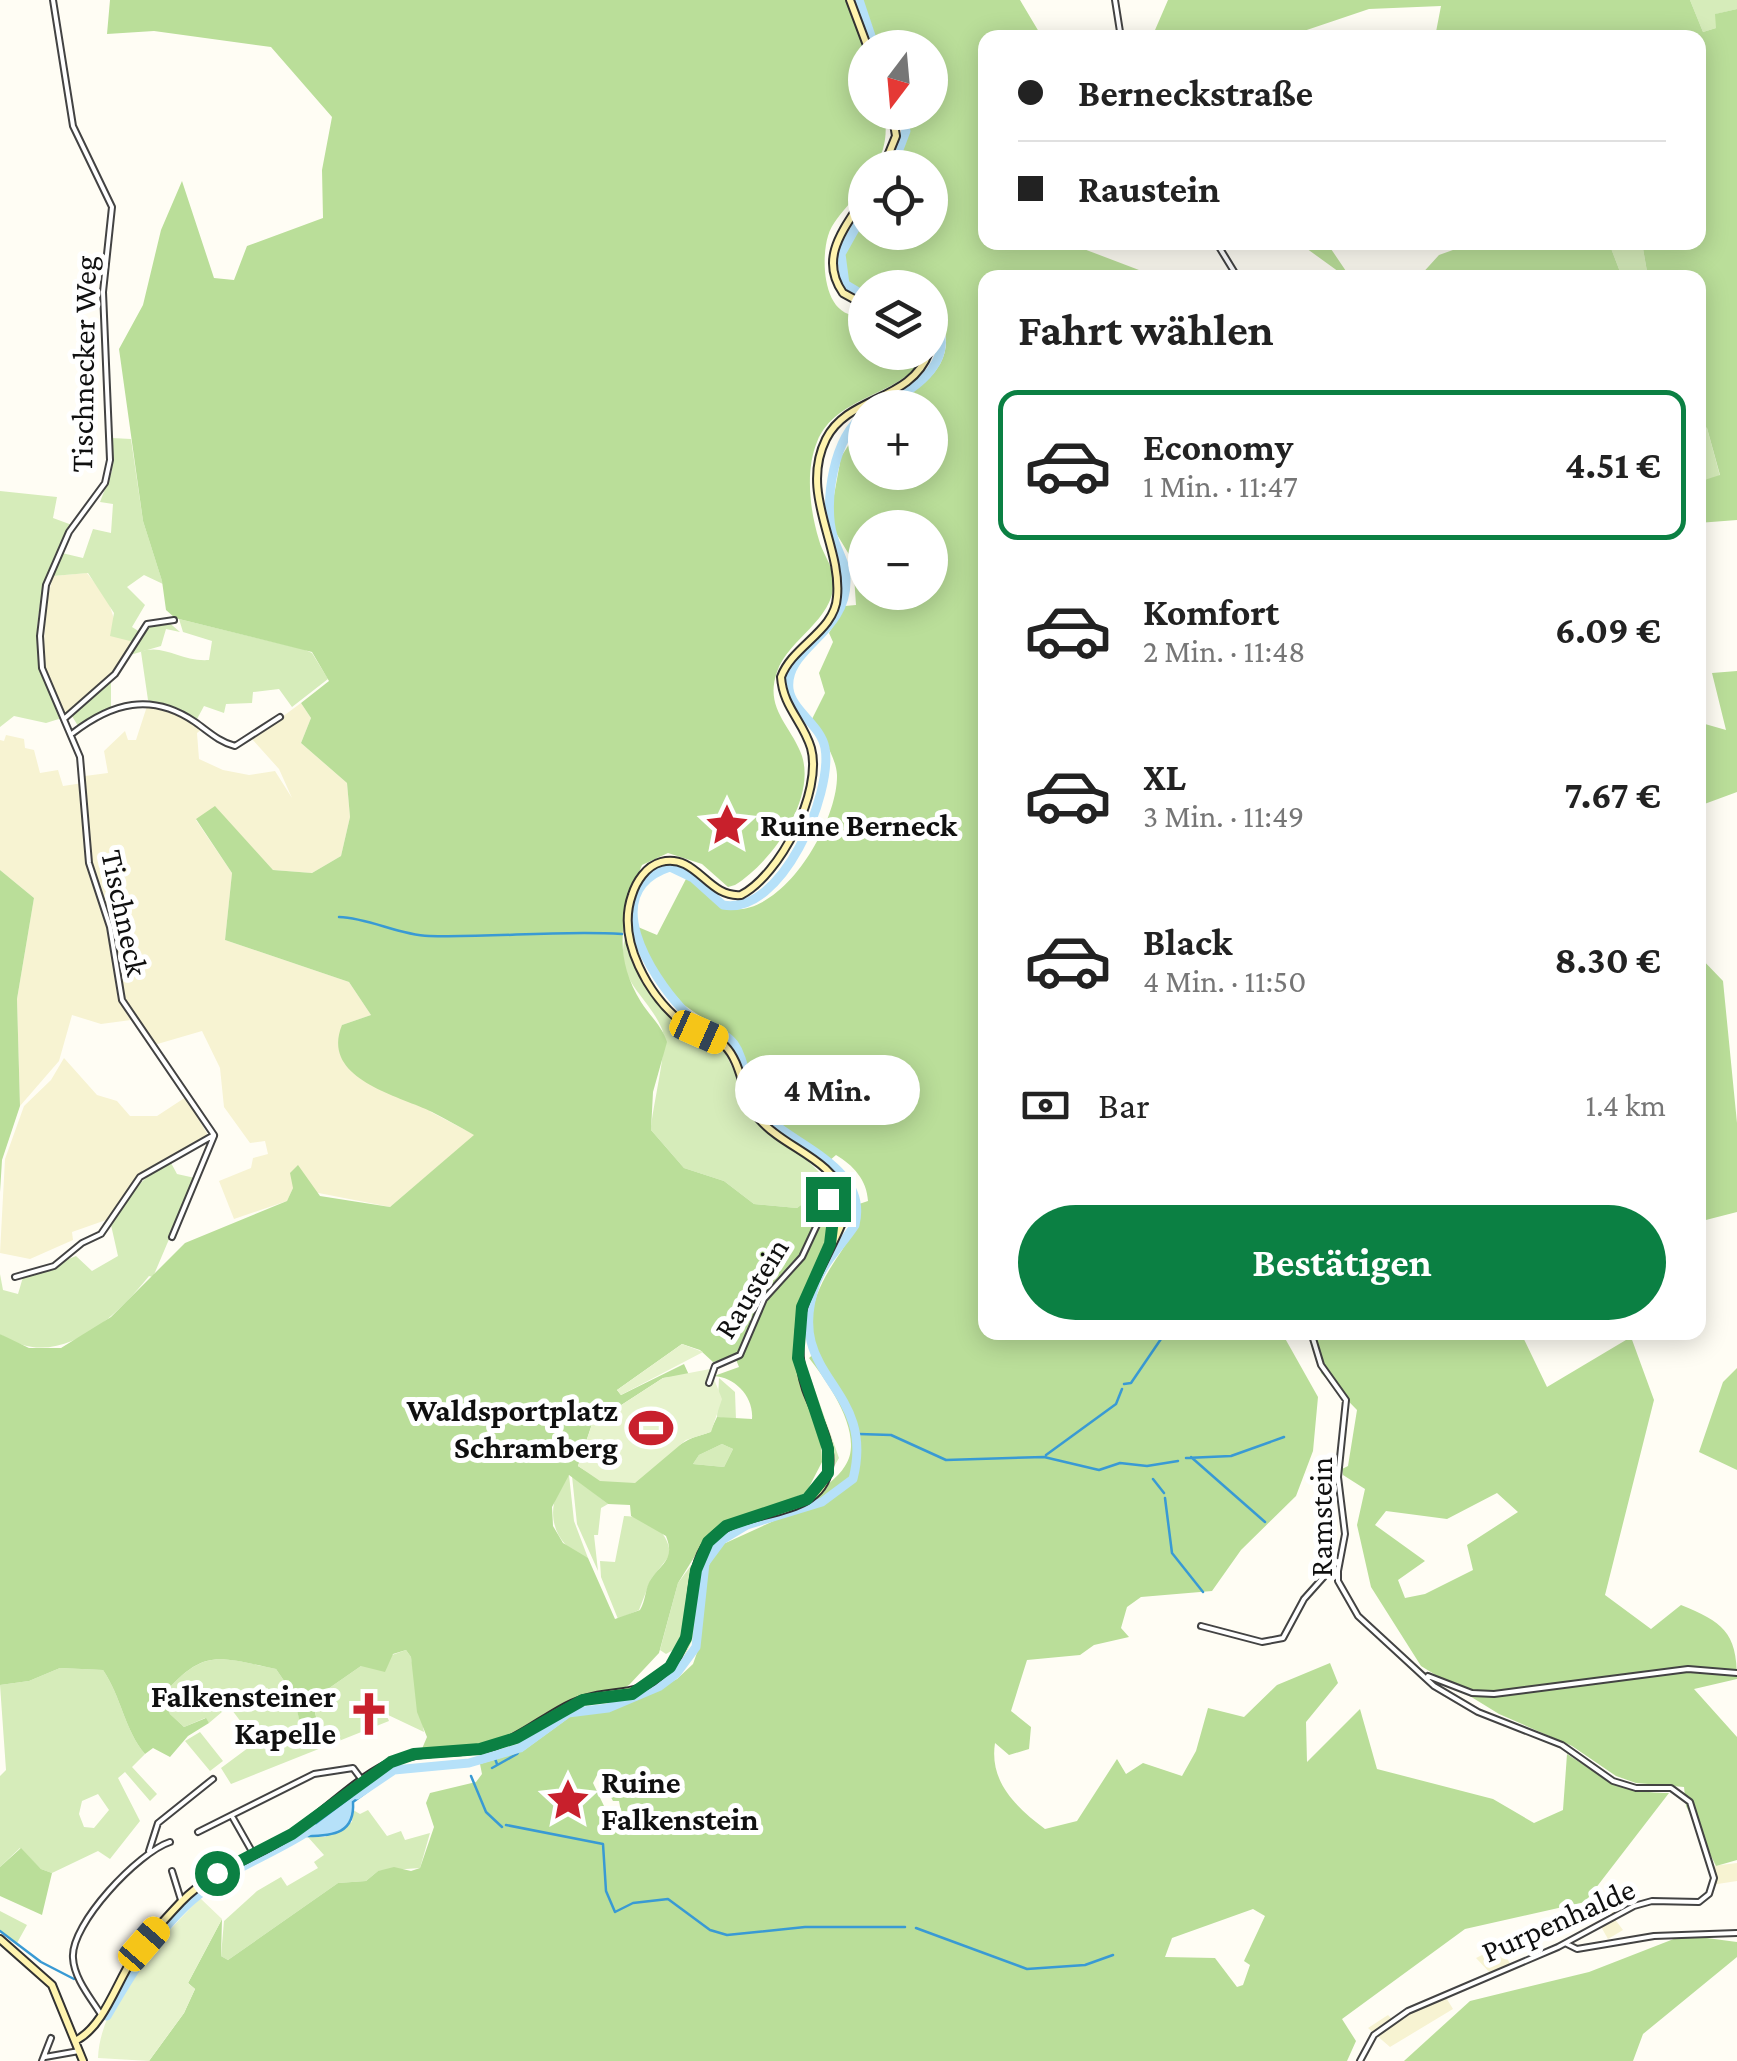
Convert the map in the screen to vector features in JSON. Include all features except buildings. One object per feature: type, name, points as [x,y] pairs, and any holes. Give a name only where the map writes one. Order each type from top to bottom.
[{"type":"main road","points":[[850,0],[861,30]]},
{"type":"main road","points":[[848,224],[832,250],[830,262],[843,293],[848,296]]},
{"type":"main road","points":[[77,2040],[92,2030],[144,1944],[182,1901],[211,1876],[292,1834],[362,1780],[414,1754],[493,1746],[516,1738],[583,1700],[632,1694],[651,1683],[670,1667],[683,1646],[696,1570],[708,1542],[726,1526],[790,1508],[823,1484],[828,1473],[828,1449],[798,1358],[802,1307],[848,1207],[839,1184],[811,1155],[756,1116],[727,1048],[680,1020],[657,993],[630,945],[629,902],[648,870],[668,861],[689,866],[724,895],[741,895],[765,874],[790,839],[810,783],[812,755],[803,730],[786,706],[781,678],[799,646],[828,622],[837,598],[818,502],[821,454],[839,422],[914,379],[919,370]]},
{"type":"main road","points":[[0,1939],[52,1984],[83,2061]]},
{"type":"street","name":"Tischnecker Weg","points":[[53,0],[73,126],[112,207],[103,292],[109,468],[96,500],[62,546],[42,610],[42,668],[65,718]]},
{"type":"street","points":[[1115,0],[1120,30]]},
{"type":"street","points":[[65,718],[115,674],[146,624],[174,620]]},
{"type":"street","points":[[73,733],[105,710],[148,702],[179,712],[222,742],[235,746],[280,717]]},
{"type":"street","name":"Tischneck","points":[[65,718],[73,733],[85,783],[90,872],[110,927],[122,1000],[214,1134]]},
{"type":"street","points":[[172,1238],[214,1134]]},
{"type":"street","points":[[15,1277],[54,1266],[82,1243],[101,1234],[140,1177],[214,1134]]},
{"type":"street","name":"Raustein","points":[[709,1383],[715,1366],[740,1355],[764,1299],[796,1266],[822,1210],[833,1198],[830,1244]]},
{"type":"street","name":"Ramstein","points":[[1314,1340],[1321,1365],[1346,1400],[1338,1478],[1345,1534],[1338,1581],[1358,1616],[1428,1676],[1434,1686],[1478,1712],[1535,1731]]},
{"type":"street","points":[[1201,1626],[1262,1642],[1283,1638],[1304,1599],[1338,1561]]},
{"type":"street","points":[[1324,1575],[1338,1581]]},
{"type":"street","points":[[1428,1676],[1472,1693],[1494,1694],[1688,1669],[1737,1672]]},
{"type":"street","name":"Purpenhalde","points":[[1360,2061],[1374,2035],[1408,2012],[1567,1943],[1634,1906],[1652,1901],[1698,1902],[1709,1894],[1714,1878],[1690,1802],[1672,1788],[1636,1788],[1613,1781],[1535,1731]]},
{"type":"street","points":[[198,1832],[314,1774],[353,1768],[362,1780]]},
{"type":"street","points":[[150,1851],[158,1823],[214,1779]]},
{"type":"street","points":[[232,1818],[254,1855]]},
{"type":"street","points":[[100,2013],[76,1973],[74,1943],[109,1894],[150,1851],[170,1842]]},
{"type":"street","points":[[172,1871],[182,1901]]},
{"type":"street","points":[[1567,1943],[1567,1948],[1577,1949],[1654,1936],[1737,1932]]},
{"type":"street","points":[[44,2059],[51,2038]]},
{"type":"street","points":[[44,2059],[80,2050]]},
{"type":"shaded area","points":[[87,573],[108,600],[115,622],[134,642],[111,678],[65,715],[43,667],[46,604],[53,576]]},
{"type":"shaded area","points":[[148,703],[162,705],[202,729],[197,733],[199,759],[223,770],[249,775],[275,771],[292,798],[279,769],[252,739],[301,703],[311,718],[301,743],[347,783],[350,817],[341,856],[312,873],[273,870],[215,807],[196,820],[232,873],[225,940],[349,982],[371,1015],[342,1025],[431,1112],[475,1135],[390,1207],[293,1188],[287,1201],[234,1219],[219,1181],[251,1168],[253,1158],[268,1154],[265,1141],[250,1143],[224,1107],[220,1068],[202,1031],[154,1045],[123,1000],[115,942],[90,863],[85,776],[108,773],[104,751],[125,731],[128,740],[136,740]]},
{"type":"shaded area","points":[[6,735],[24,739],[25,748],[34,750],[40,773],[58,770],[63,786],[83,783],[89,875],[107,928],[118,1000],[131,1020],[101,1024],[72,1015],[59,1061],[20,1106],[17,999],[34,898],[0,870],[0,740],[4,741]]},
{"type":"shaded area","points":[[64,1058],[97,1095],[117,1101],[130,1116],[157,1116],[186,1097],[209,1137],[148,1168],[109,1219],[72,1232],[73,1240],[30,1259],[0,1253],[5,1159],[24,1106],[51,1080]]},
{"type":"shaded area","points":[[1737,1863],[1737,1881],[1711,1885],[1712,1866]]},
{"type":"shaded area","points":[[1625,1889],[1634,1906],[1614,1918],[1623,1930],[1608,1939],[1600,1925],[1612,1918],[1604,1898]]},
{"type":"shaded area","points":[[1500,1946],[1512,1967],[1492,1975],[1476,1958]]},
{"type":"shaded area","points":[[1445,1996],[1453,2009],[1390,2047],[1368,2028],[1388,2015],[1394,2021]]},
{"type":"green space","points":[[110,0],[846,0],[858,30],[848,30],[848,130],[886,130],[882,150],[848,150],[848,205],[828,236],[825,275],[833,301],[848,314],[848,370],[913,370],[882,390],[848,390],[848,408],[826,426],[813,453],[811,504],[819,540],[832,571],[833,591],[821,616],[783,660],[774,685],[776,707],[802,756],[802,792],[776,846],[735,885],[728,887],[702,864],[668,853],[642,865],[629,900],[623,934],[632,985],[667,1042],[653,1092],[651,1130],[684,1168],[724,1181],[754,1204],[797,1208],[822,1189],[837,1190],[841,1197],[841,1220],[832,1238],[829,1232],[798,1312],[798,1374],[821,1438],[822,1462],[806,1493],[735,1520],[705,1540],[678,1583],[659,1653],[629,1685],[617,1692],[581,1697],[495,1744],[421,1751],[427,1737],[417,1712],[411,1657],[406,1650],[393,1654],[385,1672],[361,1666],[312,1700],[318,1725],[301,1727],[293,1694],[276,1669],[226,1659],[201,1663],[189,1669],[162,1696],[170,1714],[184,1727],[206,1718],[209,1723],[188,1736],[170,1757],[153,1748],[145,1754],[103,1670],[60,1668],[29,1681],[0,1685],[0,1334],[29,1348],[61,1348],[111,1317],[185,1243],[287,1201],[293,1188],[290,1173],[298,1165],[320,1196],[390,1207],[474,1135],[382,1091],[352,1072],[342,1059],[338,1044],[342,1025],[371,1015],[349,982],[225,940],[232,873],[196,819],[215,806],[273,870],[312,873],[341,856],[350,817],[347,783],[301,743],[311,718],[301,703],[329,681],[312,652],[175,618],[166,610],[162,581],[143,521],[119,349],[143,305],[161,230],[182,181],[214,278],[234,280],[247,246],[323,218],[322,170],[332,117],[271,47],[154,31],[107,34]],"holes":[[[682,1344],[700,1350],[713,1362],[735,1357],[739,1367],[714,1376],[729,1380],[742,1390],[750,1403],[752,1419],[717,1417],[710,1432],[688,1440],[624,1479],[596,1476],[578,1466],[592,1424],[663,1378],[689,1375],[684,1364],[621,1395],[617,1390]],[[722,1444],[733,1449],[724,1467],[693,1464],[699,1455]],[[569,1475],[608,1504],[630,1505],[631,1516],[666,1536],[668,1555],[649,1583],[640,1610],[615,1619],[588,1558],[563,1543],[553,1526],[552,1507]]]},
{"type":"green space","points":[[862,0],[1020,0],[1038,30],[978,30],[978,250],[1086,250],[1139,270],[978,270],[978,1340],[1286,1340],[1318,1397],[1313,1451],[1296,1496],[1241,1550],[1212,1591],[1141,1597],[1127,1607],[1121,1628],[1129,1637],[1094,1645],[1080,1655],[1027,1660],[1011,1711],[1031,1727],[1029,1749],[1009,1755],[995,1743],[996,1770],[1001,1782],[1024,1812],[1045,1829],[1077,1821],[1117,1759],[1126,1774],[1143,1763],[1182,1776],[1196,1751],[1208,1708],[1244,1717],[1277,1685],[1330,1663],[1338,1683],[1306,1722],[1307,1762],[1360,1709],[1377,1769],[1493,1799],[1534,1823],[1563,1810],[1567,1754],[1626,1787],[1669,1793],[1585,1902],[1465,1929],[1342,2019],[1356,2041],[1347,2061],[149,2061],[184,2013],[195,1989],[188,1983],[222,1919],[221,1956],[228,1960],[338,1883],[366,1881],[378,1871],[394,1867],[411,1871],[420,1868],[434,1827],[426,1803],[430,1793],[476,1782],[482,1774],[480,1764],[523,1751],[578,1711],[616,1708],[677,1679],[693,1664],[699,1647],[706,1571],[719,1546],[813,1503],[811,1499],[845,1466],[851,1439],[848,1424],[809,1358],[816,1352],[814,1305],[821,1285],[851,1235],[859,1204],[868,1201],[865,1186],[842,1159],[836,1155],[829,1161],[765,1114],[751,1091],[736,1041],[684,1005],[645,961],[645,947],[636,935],[638,927],[657,935],[687,877],[712,900],[730,909],[750,907],[770,898],[788,882],[818,840],[835,795],[837,775],[831,753],[812,719],[825,693],[819,673],[833,642],[829,633],[845,606],[848,610],[948,610],[948,510],[848,510],[848,553],[833,528],[833,501],[841,457],[848,446],[848,490],[948,490],[948,390],[915,390],[935,370],[948,370],[948,270],[848,270],[848,281],[845,271],[848,245],[848,250],[948,250],[948,150],[902,150],[906,130],[948,130],[948,30],[872,30]],"holes":[[[598,1773],[613,1801],[619,1801],[621,1812],[614,1814],[604,1806],[593,1783]],[[1253,1909],[1265,1916],[1244,1961],[1250,1965],[1243,1985],[1237,1987],[1215,1958],[1165,1957],[1172,1938]]]},
{"type":"green space","points":[[1168,0],[1690,0],[1702,30],[1436,30],[1441,6],[1369,9],[1307,30],[1155,30]]},
{"type":"green space","points":[[1690,0],[1737,0],[1737,9],[1716,14],[1716,28],[1702,30]]},
{"type":"green space","points":[[1737,9],[1737,520],[1706,522],[1706,479],[1720,475],[1706,428],[1706,270],[1647,270],[1643,250],[1706,250],[1706,31],[1716,28],[1715,14]]},
{"type":"green space","points":[[1309,250],[1332,250],[1345,270],[1336,270]]},
{"type":"green space","points":[[1453,250],[1612,250],[1619,270],[1425,270],[1439,255]]},
{"type":"green space","points":[[1612,250],[1643,250],[1647,270],[1619,270]]},
{"type":"green space","points":[[1706,428],[1707,428],[1720,476],[1706,480]]},
{"type":"green space","points":[[112,438],[131,439],[143,521],[163,584],[144,575],[127,587],[145,605],[132,627],[140,632],[134,642],[110,636],[114,613],[88,573],[53,576],[62,553],[83,558],[93,529],[111,533],[113,504],[100,502],[112,471]]},
{"type":"green space","points":[[0,491],[57,497],[53,518],[72,525],[48,574],[39,613],[40,668],[62,718],[46,723],[14,716],[0,727]]},
{"type":"green space","points":[[179,619],[303,649],[312,653],[328,679],[292,707],[279,689],[253,692],[252,703],[226,704],[224,713],[204,706],[197,719],[192,718],[148,700],[141,652],[157,650],[209,660],[212,641],[183,632]]},
{"type":"green space","points":[[166,620],[180,632],[166,629],[161,646],[130,655],[147,625]]},
{"type":"green space","points":[[1737,671],[1737,792],[1706,803],[1706,724],[1726,730],[1712,673]]},
{"type":"green space","points":[[111,682],[111,707],[78,726],[72,716]]},
{"type":"green space","points":[[0,870],[34,898],[17,999],[20,1106],[2,1160],[0,1192]]},
{"type":"green space","points":[[625,938],[640,975],[667,1012],[725,1052],[758,1123],[797,1150],[837,1190],[822,1189],[797,1208],[754,1204],[724,1181],[684,1168],[651,1130],[664,1037],[656,1017],[628,976],[623,953]]},
{"type":"green space","points":[[1706,963],[1723,981],[1737,1123],[1737,1212],[1706,1220]]},
{"type":"green space","points":[[170,1161],[177,1174],[195,1178],[153,1277],[149,1276],[101,1324],[63,1344],[42,1348],[21,1345],[0,1334],[0,1274],[3,1290],[18,1294],[23,1277],[76,1256],[92,1271],[118,1256],[111,1225],[136,1188]]},
{"type":"green space","points":[[1315,1340],[1524,1340],[1547,1387],[1632,1340],[1654,1400],[1605,1595],[1651,1629],[1681,1605],[1717,1623],[1730,1639],[1737,1679],[1694,1689],[1737,1737],[1737,1860],[1716,1866],[1686,1806],[1684,1787],[1636,1783],[1616,1776],[1572,1746],[1499,1714],[1421,1666],[1371,1587],[1357,1525],[1365,1489],[1343,1475],[1357,1410],[1321,1373]],"holes":[[[1497,1493],[1518,1512],[1467,1545],[1473,1570],[1425,1594],[1405,1598],[1398,1580],[1425,1561],[1375,1525],[1386,1511],[1447,1519]]]},
{"type":"green space","points":[[682,1344],[703,1352],[621,1395],[617,1390]]},
{"type":"green space","points":[[1737,1368],[1737,1470],[1699,1452],[1723,1382]]},
{"type":"green space","name":"Waldsportplatz Schramberg","points":[[710,1369],[722,1399],[711,1432],[686,1440],[635,1483],[600,1481],[578,1466],[592,1424],[663,1378]]},
{"type":"green space","points":[[719,1378],[735,1392],[736,1420],[717,1417]]},
{"type":"green space","points":[[811,1379],[839,1458],[832,1470],[827,1436],[807,1381]]},
{"type":"green space","points":[[722,1444],[733,1449],[724,1467],[693,1464],[699,1455]]},
{"type":"green space","points":[[569,1475],[574,1521],[588,1558],[565,1544],[554,1523],[555,1498]]},
{"type":"green space","points":[[572,1476],[608,1504],[601,1508],[598,1535],[594,1535],[598,1571],[577,1524]]},
{"type":"green space","points":[[624,1516],[656,1526],[666,1539],[670,1555],[651,1579],[639,1610],[618,1619],[601,1577],[600,1561],[615,1562]]},
{"type":"green space","points":[[695,1560],[680,1646],[666,1654],[660,1650],[678,1583]]},
{"type":"green space","points":[[698,1580],[699,1611],[692,1639],[686,1652],[678,1664],[656,1685],[682,1657]]},
{"type":"green space","points":[[406,1650],[411,1657],[424,1732],[386,1714],[389,1721],[231,1784],[221,1768],[256,1742],[229,1706],[209,1723],[205,1718],[184,1727],[170,1714],[162,1696],[201,1663],[240,1661],[276,1669],[293,1694],[301,1726],[318,1724],[312,1700],[361,1666]]},
{"type":"green space","points":[[60,1668],[103,1670],[145,1754],[132,1767],[157,1794],[150,1801],[125,1772],[118,1778],[140,1821],[110,1859],[98,1851],[52,1873],[41,1869],[20,1848],[0,1867],[0,1776],[6,1770],[0,1685],[29,1681]],"holes":[[[98,1794],[109,1810],[94,1828],[84,1827],[79,1814],[82,1801]]]},
{"type":"green space","points":[[200,1732],[223,1761],[210,1771],[185,1741]]},
{"type":"green space","points":[[353,1810],[360,1814],[368,1810],[387,1836],[401,1831],[405,1840],[430,1833],[420,1868],[378,1871],[366,1881],[338,1883],[228,1960],[221,1956],[224,1921],[257,1891],[281,1877],[287,1886],[318,1868],[314,1862],[324,1855],[307,1836],[325,1837],[352,1822]]},
{"type":"green space","points":[[21,1848],[41,1869],[52,1873],[42,1915],[0,1896],[0,1867]]},
{"type":"green space","points":[[200,1898],[222,1919],[188,1983],[195,1989],[184,2013],[149,2061],[98,2058],[101,2036],[121,1992]]},
{"type":"green space","points":[[0,1911],[27,1925],[17,1943],[0,1930]]},
{"type":"green space","points":[[1684,1935],[1737,1942],[1737,1957],[1643,2034],[1633,2061],[1404,2061],[1470,2001],[1589,1972]]},
{"type":"water","points":[[364,1787],[369,1790],[353,1802],[350,1820],[341,1831],[307,1836],[304,1832]]},
{"type":"waterway","points":[[859,0],[869,30]]},
{"type":"waterway","points":[[899,150],[906,130]]},
{"type":"waterway","points":[[848,241],[841,254],[848,286]]},
{"type":"waterway","points":[[908,390],[931,370]]},
{"type":"waterway","points":[[357,1795],[394,1770],[469,1763],[520,1748],[568,1713],[608,1708],[660,1686],[676,1674],[696,1647],[705,1563],[722,1540],[747,1525],[822,1502],[853,1479],[857,1447],[853,1422],[819,1362],[811,1341],[809,1315],[820,1275],[855,1225],[856,1204],[850,1186],[838,1170],[758,1108],[734,1044],[689,1015],[670,995],[645,956],[633,914],[636,895],[648,879],[670,867],[693,878],[723,905],[745,903],[765,891],[783,872],[812,820],[821,793],[825,748],[818,732],[791,697],[790,675],[796,662],[828,627],[844,598],[846,573],[833,536],[829,506],[834,470],[848,434]]},
{"type":"waterway","points":[[339,917],[429,936],[622,934]]},
{"type":"waterway","points":[[1124,1384],[1131,1383],[1160,1340]]},
{"type":"waterway","points":[[1046,1455],[1116,1404],[1122,1389]]},
{"type":"waterway","points":[[859,1434],[891,1435],[946,1460],[1044,1457],[1099,1470],[1120,1463],[1147,1466],[1178,1461]]},
{"type":"waterway","points":[[1186,1458],[1231,1456],[1284,1437]]},
{"type":"waterway","points":[[1191,1457],[1265,1522]]},
{"type":"waterway","points":[[1153,1479],[1164,1493]]},
{"type":"waterway","points":[[1165,1498],[1172,1553],[1203,1592]]},
{"type":"waterway","points":[[492,1768],[521,1748]]},
{"type":"waterway","points":[[494,1756],[497,1764]]},
{"type":"waterway","points":[[471,1776],[486,1812],[502,1827]]},
{"type":"waterway","points":[[506,1825],[603,1844],[606,1891],[615,1912],[633,1903],[668,1899],[710,1930],[727,1935],[805,1927],[905,1927]]},
{"type":"waterway","points":[[107,2016],[141,1960],[182,1909],[216,1882],[313,1828]]},
{"type":"waterway","points":[[916,1928],[1027,1969],[1085,1965],[1113,1955]]},
{"type":"waterway","points":[[0,1931],[41,1962],[74,1979]]},
{"type":"place","name":"Ruine Berneck","points":[[727,825]]},
{"type":"place","name":"Waldsportplatz Schramberg","points":[[651,1428]]},
{"type":"place","name":"Falkensteiner Kapelle","points":[[369,1714]]},
{"type":"place","name":"Ruine Falkenstein","points":[[568,1800]]},
{"type":"route","points":[[217,1873],[292,1834],[391,1762],[414,1754],[493,1746],[516,1738],[583,1700],[632,1694],[670,1667],[686,1638],[696,1570],[708,1542],[726,1526],[790,1508],[807,1499],[823,1484],[828,1473],[828,1449],[798,1358],[802,1307],[808,1286],[830,1244],[835,1199],[828,1199]]}]
